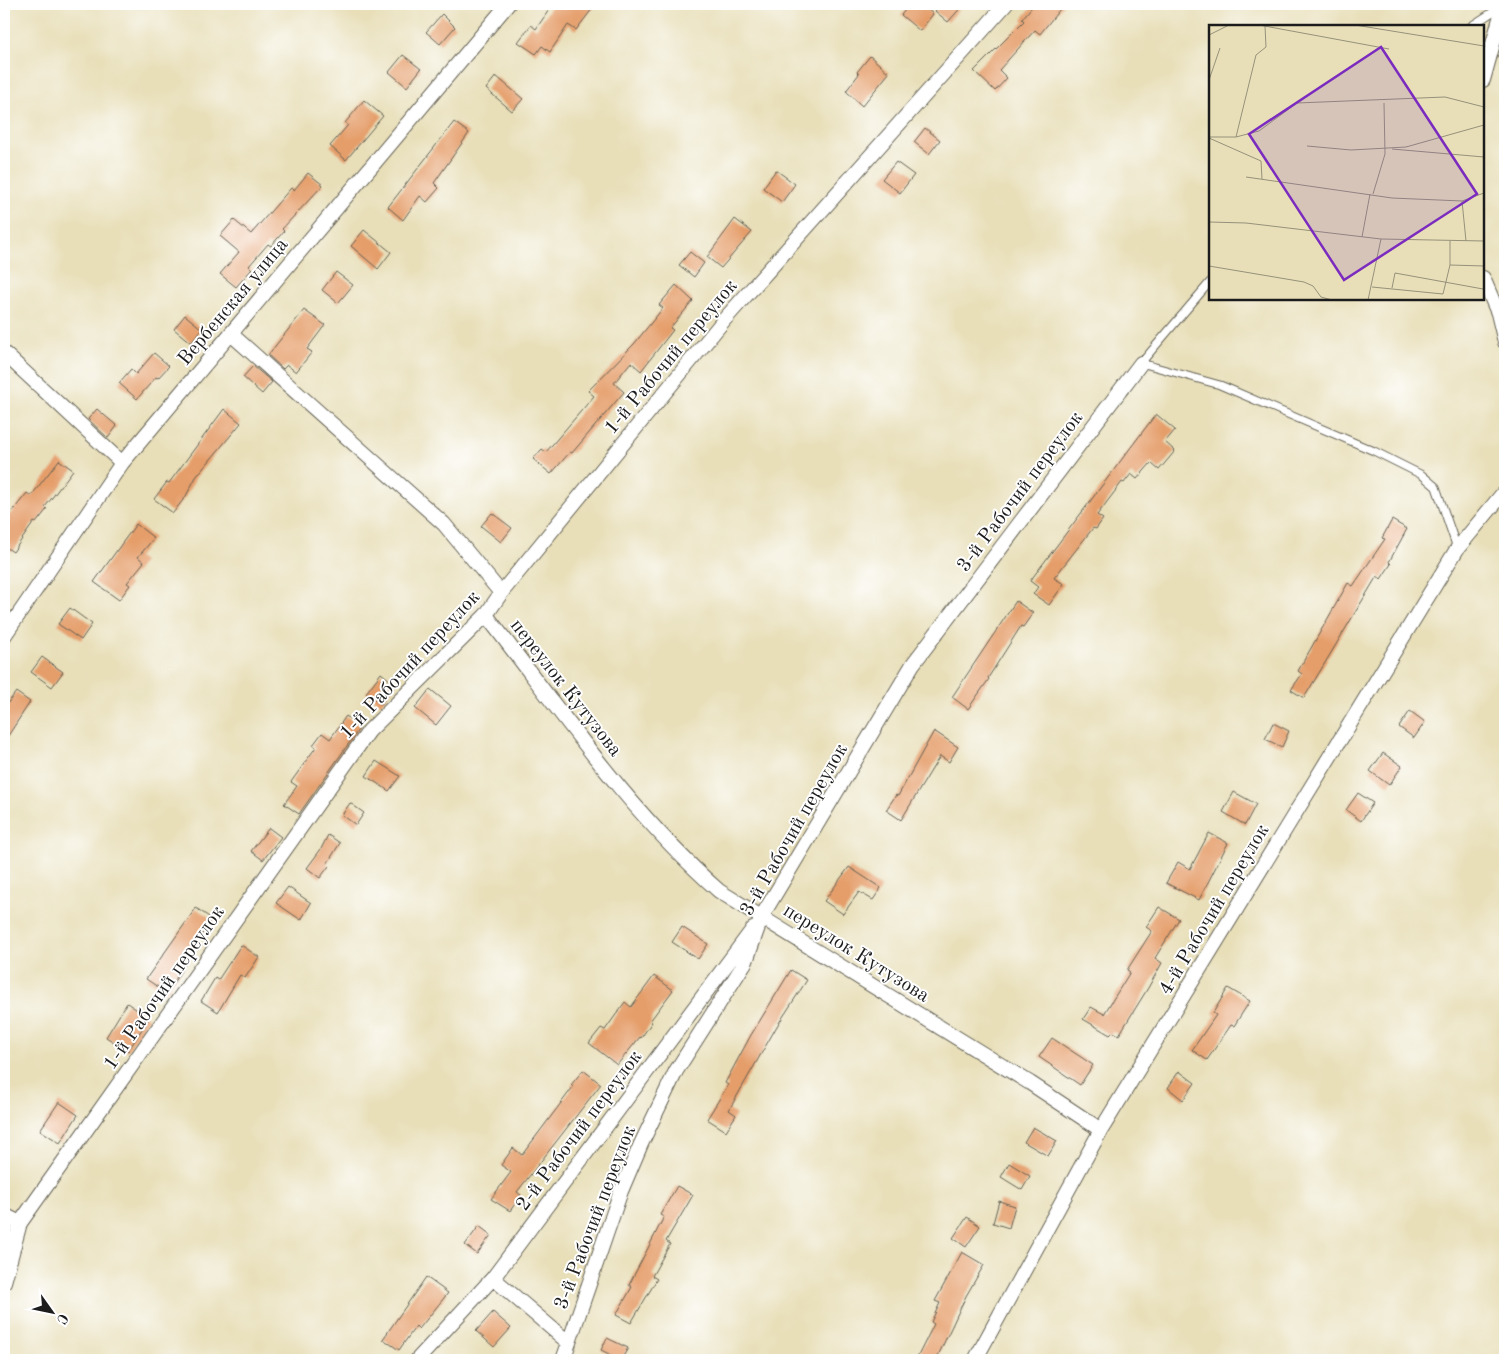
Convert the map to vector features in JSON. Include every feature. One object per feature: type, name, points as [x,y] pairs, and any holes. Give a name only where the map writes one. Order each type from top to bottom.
[{"type":"street","name":"Вербенская улица","points":[[4,636],[122,463],[508,4]]},
{"type":"street","name":"1-й Рабочий переулок","points":[[4,1282],[20,1224],[369,731],[486,615],[501,593],[724,320],[1006,4]]},
{"type":"street","points":[[1484,76],[1504,4]]},
{"type":"street","points":[[1484,280],[1498,313],[1505,342]]},
{"type":"street","points":[[231,334],[444,524],[501,593]]},
{"type":"street","points":[[4,353],[122,463]]},
{"type":"street","name":"3-й Рабочий переулок","points":[[563,1360],[621,1191],[641,1144],[676,1071],[746,961],[762,916],[913,664],[1141,363]]},
{"type":"street","name":"4-й Рабочий переулок","points":[[975,1360],[1101,1130],[1457,548],[1505,491]]},
{"type":"street","name":"переулок Кутузова","points":[[486,615],[630,800],[698,872],[719,891],[762,916],[1101,1130]]},
{"type":"street","name":"2-й Рабочий переулок","points":[[417,1360],[493,1278],[762,916]]},
{"type":"street","points":[[4,1215],[20,1224]]},
{"type":"street","points":[[493,1278],[568,1343]]},
{"type":"lane","points":[[1472,25],[1504,4]]},
{"type":"lane","points":[[1209,283],[1141,363],[1220,385],[1374,451],[1422,475],[1436,487],[1457,548]]},
{"type":"building","points":[[553,4],[596,4],[576,30],[568,25],[550,52],[542,46],[536,54],[518,42],[531,25],[536,29]]},
{"type":"building","points":[[910,4],[921,4],[933,14],[920,31],[901,15]]},
{"type":"building","points":[[942,4],[964,4],[948,22],[935,11]]},
{"type":"building","points":[[1034,4],[1064,4],[1040,34],[1035,30],[999,70],[1007,78],[995,91],[974,71],[1024,21],[1022,19]]},
{"type":"building","points":[[442,14],[455,27],[440,44],[426,32]]},
{"type":"building","points":[[403,55],[421,69],[407,87],[389,72]]},
{"type":"building","points":[[870,56],[889,73],[862,106],[846,91],[859,74],[857,72]]},
{"type":"building","points":[[496,76],[523,99],[512,111],[486,89]]},
{"type":"building","points":[[364,100],[383,116],[346,160],[330,146],[348,125],[345,123]]},
{"type":"building","points":[[454,122],[469,133],[434,183],[439,188],[427,202],[420,196],[403,220],[388,207]]},
{"type":"building","points":[[925,128],[940,140],[929,154],[914,142]]},
{"type":"building","points":[[896,162],[914,175],[900,193],[882,179]]},
{"type":"building","points":[[776,170],[795,184],[782,202],[763,188]]},
{"type":"building","points":[[308,173],[323,185],[282,229],[284,231],[271,246],[268,244],[249,266],[252,269],[236,287],[220,274],[239,252],[220,236],[234,220],[251,234],[291,188],[294,190]]},
{"type":"building","points":[[735,219],[752,232],[721,268],[707,257]]},
{"type":"building","points":[[364,230],[391,252],[378,269],[351,246]]},
{"type":"building","points":[[690,252],[704,263],[694,277],[679,265]]},
{"type":"building","points":[[336,272],[353,285],[338,303],[322,290]]},
{"type":"building","points":[[676,285],[693,301],[670,328],[673,330],[641,371],[631,362],[614,383],[624,392],[572,453],[570,452],[551,474],[533,459],[542,449],[546,452],[594,396],[588,391],[634,344],[663,308],[659,305]]},
{"type":"building","points":[[304,310],[325,325],[307,349],[312,352],[296,372],[287,365],[283,369],[268,355]]},
{"type":"building","points":[[185,315],[202,329],[191,343],[174,329]]},
{"type":"building","points":[[154,353],[169,366],[158,378],[156,377],[137,399],[119,383],[131,369],[136,374]]},
{"type":"building","points":[[253,366],[272,382],[262,394],[243,377]]},
{"type":"building","points":[[97,409],[117,426],[108,438],[88,419]]},
{"type":"building","points":[[224,409],[241,423],[196,477],[186,496],[173,513],[154,499],[167,482],[169,483]]},
{"type":"building","points":[[1156,414],[1175,430],[1165,442],[1175,451],[1159,470],[1151,463],[1137,479],[1131,474],[1124,483],[1122,482],[1097,515],[1103,519],[1096,529],[1093,528],[1054,578],[1064,584],[1049,605],[1033,594],[1038,587],[1030,581]]},
{"type":"building","points":[[59,460],[73,470],[45,507],[47,509],[36,523],[34,522],[13,552],[4,546],[4,522],[27,493],[31,496]]},
{"type":"building","points":[[492,513],[512,528],[501,542],[481,526]]},
{"type":"building","points":[[1392,520],[1407,529],[1389,562],[1391,564],[1381,579],[1377,576],[1304,698],[1291,690],[1302,674],[1298,671],[1348,583],[1353,586],[1385,539],[1382,538]]},
{"type":"building","points":[[136,524],[154,538],[138,557],[144,562],[127,583],[130,585],[119,600],[94,582]]},
{"type":"building","points":[[1016,601],[1033,613],[1023,627],[1021,626],[989,679],[968,709],[952,697]]},
{"type":"building","points":[[70,608],[92,624],[81,640],[58,624]]},
{"type":"building","points":[[42,657],[63,672],[52,687],[31,672]]},
{"type":"building","points":[[381,673],[395,684],[381,704],[366,693]]},
{"type":"building","points":[[430,689],[451,706],[436,725],[415,708]]},
{"type":"building","points":[[16,692],[30,702],[4,742],[4,708]]},
{"type":"building","points":[[1410,711],[1425,722],[1414,738],[1399,727]]},
{"type":"building","points":[[346,716],[361,726],[299,814],[284,804],[297,786],[291,782],[316,747],[313,745],[322,733],[330,739]]},
{"type":"building","points":[[1273,723],[1289,731],[1282,747],[1265,739]]},
{"type":"building","points":[[934,731],[958,747],[949,762],[940,756],[901,820],[886,810],[896,795],[898,796]]},
{"type":"building","points":[[1383,753],[1402,766],[1389,785],[1370,771]]},
{"type":"building","points":[[376,761],[400,776],[389,791],[366,776]]},
{"type":"building","points":[[1234,792],[1256,804],[1245,825],[1223,812]]},
{"type":"building","points":[[1358,793],[1373,803],[1361,821],[1346,810]]},
{"type":"building","points":[[350,803],[364,813],[356,825],[342,815]]},
{"type":"building","points":[[269,828],[281,837],[263,860],[251,851]]},
{"type":"building","points":[[1209,833],[1228,843],[1199,900],[1166,883],[1178,862],[1190,869]]},
{"type":"building","points":[[328,835],[340,843],[327,864],[329,866],[320,878],[307,868],[321,849]]},
{"type":"building","points":[[849,867],[881,888],[873,900],[859,892],[843,914],[824,901]]},
{"type":"building","points":[[288,887],[311,903],[301,920],[276,903]]},
{"type":"building","points":[[1159,907],[1179,919],[1155,958],[1162,963],[1148,988],[1119,1035],[1113,1032],[1110,1035],[1083,1019],[1091,1007],[1104,1014],[1130,972],[1127,970],[1152,931],[1146,927]]},
{"type":"building","points":[[196,908],[212,919],[183,962],[185,964],[167,993],[146,979]]},
{"type":"building","points":[[682,927],[708,944],[698,959],[672,942]]},
{"type":"building","points":[[241,945],[259,957],[245,978],[240,975],[218,1012],[201,1001],[215,978],[218,980]]},
{"type":"building","points":[[791,970],[807,980],[777,1026],[729,1110],[736,1115],[726,1131],[707,1119],[728,1085],[725,1083],[751,1035]]},
{"type":"building","points":[[654,976],[673,990],[650,1021],[652,1022],[641,1038],[617,1065],[589,1043],[601,1028],[605,1030],[625,1002],[631,1007]]},
{"type":"building","points":[[1228,988],[1250,1001],[1234,1026],[1231,1025],[1207,1060],[1192,1050],[1216,1015],[1213,1013]]},
{"type":"building","points":[[127,1003],[149,1018],[128,1051],[106,1037]]},
{"type":"building","points":[[1052,1038],[1093,1065],[1080,1085],[1039,1057]]},
{"type":"building","points":[[583,1070],[601,1084],[517,1192],[521,1195],[510,1211],[491,1199],[511,1172],[501,1165],[513,1148],[522,1155],[573,1087],[571,1085]]},
{"type":"building","points":[[1179,1071],[1195,1083],[1183,1100],[1168,1088]]},
{"type":"building","points":[[59,1102],[78,1115],[60,1143],[40,1130]]},
{"type":"building","points":[[1033,1127],[1057,1141],[1048,1156],[1024,1142]]},
{"type":"building","points":[[1009,1163],[1030,1176],[1022,1190],[1001,1177]]},
{"type":"building","points":[[677,1186],[693,1195],[666,1241],[670,1244],[652,1276],[657,1279],[631,1323],[616,1315],[632,1287],[629,1285],[664,1217],[660,1215]]},
{"type":"building","points":[[999,1201],[1015,1206],[1009,1228],[993,1223]]},
{"type":"building","points":[[967,1217],[980,1226],[966,1247],[953,1238]]},
{"type":"building","points":[[479,1226],[491,1235],[477,1254],[465,1245]]},
{"type":"building","points":[[962,1252],[984,1265],[966,1296],[936,1360],[916,1360],[934,1324],[931,1322],[940,1303],[935,1301]]},
{"type":"building","points":[[426,1277],[448,1293],[419,1329],[416,1326],[399,1350],[383,1339]]},
{"type":"building","points":[[493,1312],[511,1328],[494,1347],[476,1331]]},
{"type":"building","points":[[607,1338],[628,1348],[621,1360],[601,1350]]}]
